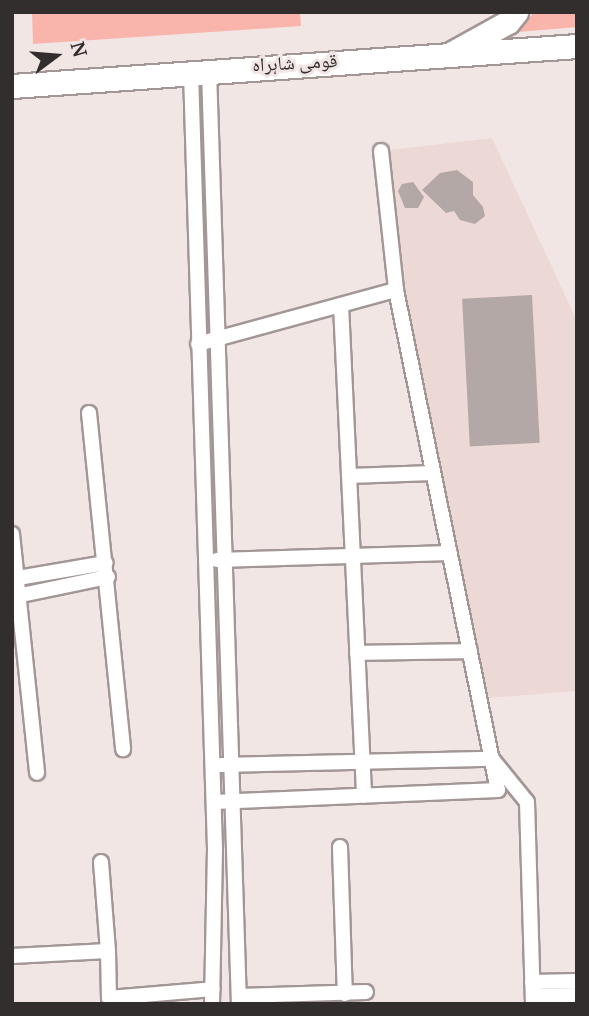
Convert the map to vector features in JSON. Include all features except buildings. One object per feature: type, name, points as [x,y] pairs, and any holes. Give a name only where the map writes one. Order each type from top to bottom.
[{"type":"highway","points":[[443,58],[508,22],[516,12]]},
{"type":"highway","name":"قومی شاہراہ","points":[[12,86],[443,58],[577,46]]},
{"type":"street","points":[[200,72],[215,339],[239,1000],[366,992]]},
{"type":"street","points":[[101,862],[109,998],[213,997],[214,802],[198,344],[200,72]]},
{"type":"street","points":[[214,802],[498,790],[396,290],[382,151]]},
{"type":"street","points":[[198,344],[396,290]]},
{"type":"street","points":[[341,305],[364,795]]},
{"type":"street","points":[[89,413],[107,570],[123,749]]},
{"type":"street","points":[[349,475],[433,473]]},
{"type":"street","points":[[12,534],[15,596],[37,772]]},
{"type":"street","points":[[206,560],[450,553]]},
{"type":"street","points":[[15,579],[107,570]]},
{"type":"street","points":[[15,596],[107,570]]},
{"type":"street","points":[[357,653],[470,651]]},
{"type":"street","points":[[213,766],[492,758]]},
{"type":"street","points":[[492,758],[527,802],[533,994]]},
{"type":"street","points":[[340,847],[345,994]]},
{"type":"street","points":[[12,956],[108,951]]},
{"type":"street","points":[[533,994],[577,981]]},
{"type":"street","points":[[533,994],[577,995]]},
{"type":"shaded area","points":[[32,12],[300,12],[301,26],[33,44]]},
{"type":"shaded area","points":[[534,12],[577,12],[577,27],[518,32]]},
{"type":"shaded area","points":[[492,138],[577,321],[577,691],[489,698],[396,290],[381,151]]}]
